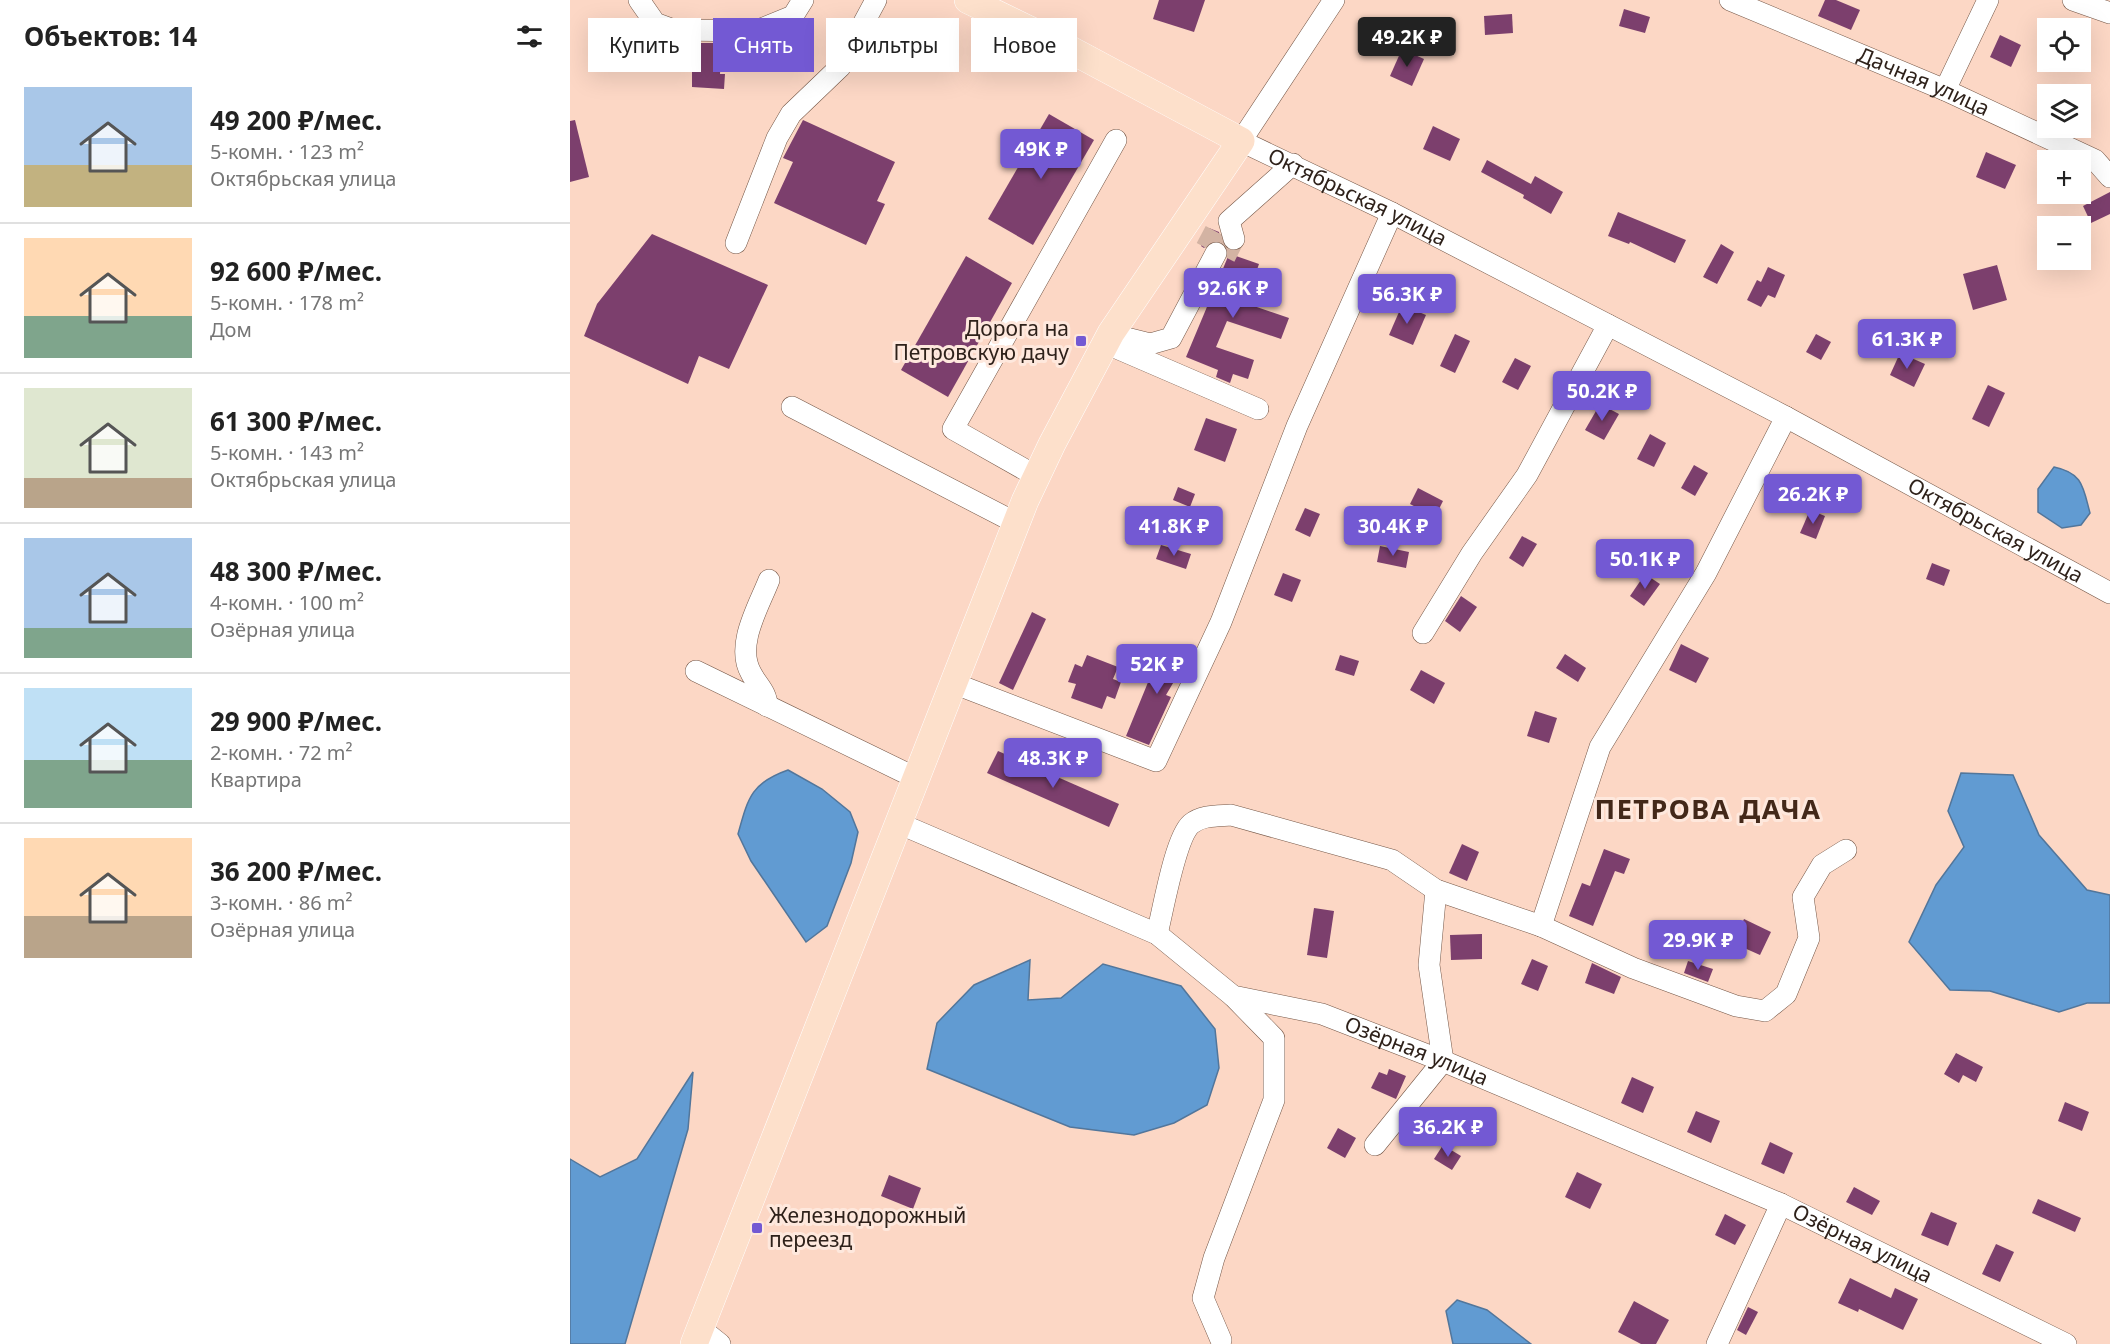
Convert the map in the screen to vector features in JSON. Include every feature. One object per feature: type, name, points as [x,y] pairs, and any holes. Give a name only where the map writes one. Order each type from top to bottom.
[{"type":"main road","points":[[705,1339],[898,823],[1036,477],[1108,338],[1241,141],[1070,49],[968,0]]},
{"type":"street","points":[[639,0],[655,23],[674,30],[756,31],[793,16],[803,0]]},
{"type":"street","points":[[736,243],[777,138],[791,114],[840,67],[876,0]]},
{"type":"street","points":[[1241,141],[1334,0]]},
{"type":"street","name":"Дачная улица","points":[[1730,0],[1945,90],[2095,160],[2110,177]]},
{"type":"street","points":[[1945,90],[1988,0]]},
{"type":"street","points":[[2073,0],[2110,13]]},
{"type":"street","points":[[1036,477],[953,429],[1116,140]]},
{"type":"street","name":"Октябрьская улица","points":[[1241,141],[1392,213],[1786,417],[2110,593]]},
{"type":"street","points":[[1108,338],[1150,344],[1171,338],[1221,241],[1293,164]]},
{"type":"street","points":[[953,683],[1156,761],[1221,622],[1297,426],[1392,213]]},
{"type":"street","points":[[1423,633],[1472,553],[1527,475],[1608,325]]},
{"type":"street","points":[[1108,338],[1258,409]]},
{"type":"street","points":[[792,407],[1016,523]]},
{"type":"street","points":[[1541,926],[1600,747],[1707,573],[1786,417]]},
{"type":"street","points":[[767,706],[767,698],[751,674],[745,660],[748,634],[769,580]]},
{"type":"street","points":[[696,671],[916,778]]},
{"type":"street","points":[[1157,934],[1180,840],[1190,824],[1208,816],[1231,815],[1392,860],[1436,890],[1541,926],[1633,968],[1736,1006],[1765,1011],[1786,993],[1809,938],[1803,897],[1822,865],[1846,850]]},
{"type":"street","name":"Озёрная улица","points":[[898,823],[1157,934],[1233,996],[1322,1014],[1443,1061],[1780,1204],[2066,1344]]},
{"type":"street","points":[[1375,1145],[1443,1061],[1429,965],[1436,890]]},
{"type":"street","points":[[1221,1340],[1203,1298],[1214,1258],[1274,1100],[1274,1038],[1233,996]]},
{"type":"street","points":[[1717,1344],[1780,1204]]},
{"type":"water","points":[[2054,467],[2071,473],[2080,482],[2090,513],[2081,525],[2062,528],[2038,512],[2038,489]]},
{"type":"water","points":[[788,770],[822,789],[850,812],[858,832],[851,863],[827,926],[806,942],[751,861],[738,834],[748,801],[753,793],[766,780]]},
{"type":"water","points":[[1961,773],[2013,775],[2039,835],[2087,890],[2110,895],[2110,1003],[2087,1003],[2059,1012],[1990,991],[1950,990],[1909,942],[1936,885],[1964,847],[1948,811]]},
{"type":"water","points":[[1030,960],[1028,1000],[1061,998],[1103,964],[1181,986],[1215,1029],[1219,1068],[1207,1105],[1174,1123],[1134,1135],[1070,1127],[927,1069],[937,1023],[974,985]]},
{"type":"water","points":[[693,1072],[688,1129],[625,1344],[570,1344],[570,1159],[600,1177],[637,1159]]},
{"type":"water","points":[[1457,1300],[1487,1310],[1531,1344],[1453,1344],[1446,1311]]},
{"type":"building","points":[[1159,0],[1205,0],[1194,32],[1153,19]]},
{"type":"building","points":[[1825,0],[1836,0],[1860,10],[1851,30],[1818,16]]},
{"type":"building","points":[[1624,9],[1650,17],[1645,33],[1619,26]]},
{"type":"building","points":[[1512,14],[1513,33],[1485,35],[1484,16]]},
{"type":"building","points":[[2000,35],[2021,45],[2011,67],[1990,57]]},
{"type":"building","points":[[701,43],[713,43],[713,72],[725,74],[724,89],[692,87],[692,72],[701,72]]},
{"type":"building","points":[[1402,49],[1424,59],[1412,86],[1390,76]]},
{"type":"building","points":[[1049,114],[1094,140],[1033,245],[988,219]]},
{"type":"building","points":[[575,120],[589,177],[570,182],[570,121]]},
{"type":"building","points":[[803,120],[895,162],[877,201],[885,204],[866,245],[774,203],[793,162],[783,158]]},
{"type":"building","points":[[1433,126],[1460,139],[1450,161],[1423,149]]},
{"type":"building","points":[[1986,152],[2016,165],[2005,189],[1976,177]]},
{"type":"building","points":[[1487,160],[1531,184],[1535,176],[1563,192],[1551,214],[1523,198],[1524,195],[1481,172]]},
{"type":"building","points":[[2110,192],[2110,214],[2091,223],[2091,216],[2088,216],[2083,206],[2091,204],[2091,202]]},
{"type":"building","points":[[1618,212],[1686,240],[1675,263],[1630,242],[1629,244],[1608,236]]},
{"type":"building","points":[[1209,228],[1219,232],[1221,242],[1210,242],[1204,248],[1201,246]]},
{"type":"building","points":[[652,234],[768,285],[729,369],[699,356],[688,384],[584,336],[597,304]]},
{"type":"building","points":[[1721,244],[1734,252],[1717,284],[1703,277]]},
{"type":"building","points":[[1228,250],[1238,251],[1236,256],[1259,264],[1248,304],[1289,318],[1281,339],[1227,321],[1216,347],[1254,360],[1248,379],[1233,374],[1230,383],[1216,377],[1218,370],[1186,357],[1227,259]]},
{"type":"building","points":[[966,256],[1012,283],[948,397],[901,370]]},
{"type":"building","points":[[1997,265],[2007,300],[1973,310],[1963,274]]},
{"type":"building","points":[[1768,267],[1785,275],[1775,298],[1768,295],[1761,307],[1747,300],[1757,280],[1761,282]]},
{"type":"building","points":[[1402,305],[1426,315],[1413,345],[1389,335]]},
{"type":"building","points":[[1455,334],[1470,341],[1455,373],[1440,366]]},
{"type":"building","points":[[1816,334],[1831,342],[1821,360],[1806,352]]},
{"type":"building","points":[[1900,353],[1925,364],[1914,387],[1890,375]]},
{"type":"building","points":[[1515,358],[1531,366],[1518,390],[1502,382]]},
{"type":"building","points":[[1988,385],[2005,393],[1989,427],[1972,419]]},
{"type":"building","points":[[1600,404],[1619,414],[1604,440],[1585,430]]},
{"type":"building","points":[[1206,418],[1237,429],[1225,462],[1194,450]]},
{"type":"building","points":[[1650,434],[1666,443],[1654,467],[1637,459]]},
{"type":"building","points":[[1694,465],[1708,473],[1695,496],[1681,488]]},
{"type":"building","points":[[1178,487],[1195,494],[1190,507],[1173,500]]},
{"type":"building","points":[[1418,488],[1443,501],[1435,517],[1410,504]]},
{"type":"building","points":[[1305,508],[1320,514],[1310,537],[1295,530]]},
{"type":"building","points":[[1810,510],[1825,516],[1816,539],[1800,533]]},
{"type":"building","points":[[1522,536],[1537,544],[1523,567],[1509,558]]},
{"type":"building","points":[[1161,545],[1191,554],[1186,569],[1156,559]]},
{"type":"building","points":[[1380,546],[1409,552],[1406,568],[1377,562]]},
{"type":"building","points":[[1932,563],[1950,570],[1944,586],[1926,579]]},
{"type":"building","points":[[1283,573],[1301,580],[1292,602],[1274,595]]},
{"type":"building","points":[[1645,574],[1660,584],[1644,606],[1630,596]]},
{"type":"building","points":[[1461,596],[1477,607],[1460,632],[1445,621]]},
{"type":"building","points":[[1032,612],[1046,619],[1013,690],[999,683]]},
{"type":"building","points":[[1168,644],[1189,656],[1166,695],[1171,697],[1149,745],[1126,736],[1151,675]]},
{"type":"building","points":[[1681,644],[1709,658],[1696,683],[1669,670]]},
{"type":"building","points":[[1565,654],[1586,668],[1578,682],[1556,668]]},
{"type":"building","points":[[1087,655],[1118,667],[1113,679],[1121,682],[1115,699],[1107,696],[1102,709],[1071,698],[1076,684],[1068,682],[1075,664],[1082,667]]},
{"type":"building","points":[[1340,655],[1359,661],[1354,676],[1335,670]]},
{"type":"building","points":[[1421,670],[1445,683],[1434,704],[1410,690]]},
{"type":"building","points":[[1535,711],[1557,718],[1549,743],[1527,736]]},
{"type":"building","points":[[998,751],[1119,804],[1109,827],[987,773]]},
{"type":"building","points":[[1462,844],[1479,852],[1467,881],[1449,873]]},
{"type":"building","points":[[1604,849],[1630,859],[1624,874],[1615,871],[1593,926],[1569,916],[1582,883],[1590,886]]},
{"type":"building","points":[[1314,908],[1334,911],[1327,958],[1307,955]]},
{"type":"building","points":[[1744,919],[1771,932],[1760,955],[1733,943]]},
{"type":"building","points":[[1482,934],[1482,959],[1451,960],[1450,935]]},
{"type":"building","points":[[1532,959],[1548,966],[1538,991],[1521,984]]},
{"type":"building","points":[[1688,961],[1713,969],[1708,982],[1684,973]]},
{"type":"building","points":[[1592,963],[1621,977],[1614,994],[1585,983]]},
{"type":"building","points":[[1956,1053],[1983,1067],[1976,1082],[1963,1075],[1959,1083],[1944,1074]]},
{"type":"building","points":[[1389,1069],[1406,1076],[1396,1099],[1371,1088],[1379,1072],[1387,1075]]},
{"type":"building","points":[[1632,1077],[1654,1087],[1643,1113],[1621,1103]]},
{"type":"building","points":[[2065,1102],[2089,1112],[2082,1131],[2058,1121]]},
{"type":"building","points":[[1696,1111],[1720,1121],[1711,1143],[1687,1132]]},
{"type":"building","points":[[1338,1128],[1356,1138],[1345,1158],[1327,1148]]},
{"type":"building","points":[[1770,1142],[1793,1153],[1784,1174],[1761,1164]]},
{"type":"building","points":[[1443,1145],[1461,1156],[1452,1170],[1434,1159]]},
{"type":"building","points":[[1577,1172],[1602,1184],[1590,1209],[1565,1197]]},
{"type":"building","points":[[889,1175],[921,1188],[913,1209],[881,1196]]},
{"type":"building","points":[[1854,1187],[1880,1201],[1872,1215],[1846,1202]]},
{"type":"building","points":[[2038,1199],[2081,1218],[2075,1232],[2032,1213]]},
{"type":"building","points":[[1931,1212],[1957,1223],[1948,1246],[1921,1235]]},
{"type":"building","points":[[1725,1214],[1746,1225],[1735,1245],[1715,1235]]},
{"type":"building","points":[[1996,1244],[2014,1252],[2000,1282],[1982,1274]]},
{"type":"building","points":[[1850,1278],[1891,1298],[1895,1288],[1918,1299],[1903,1330],[1859,1309],[1858,1312],[1838,1303]]},
{"type":"building","points":[[1634,1301],[1669,1320],[1656,1344],[1641,1344],[1618,1332]]},
{"type":"building","points":[[1748,1307],[1758,1312],[1746,1335],[1737,1330]]},
{"type":"tunnel","points":[[1206,248],[1215,231]]},
{"type":"tunnel","points":[[1225,257],[1234,239]]},
{"type":"place","name":"Дорога на Петровскую дачу","points":[[1081,341]]},
{"type":"place","name":"Железнодорожный переезд","points":[[757,1228]]},
{"type":"district","name":"ПЕТРОВА ДАЧА","points":[[1708,810]]}]
